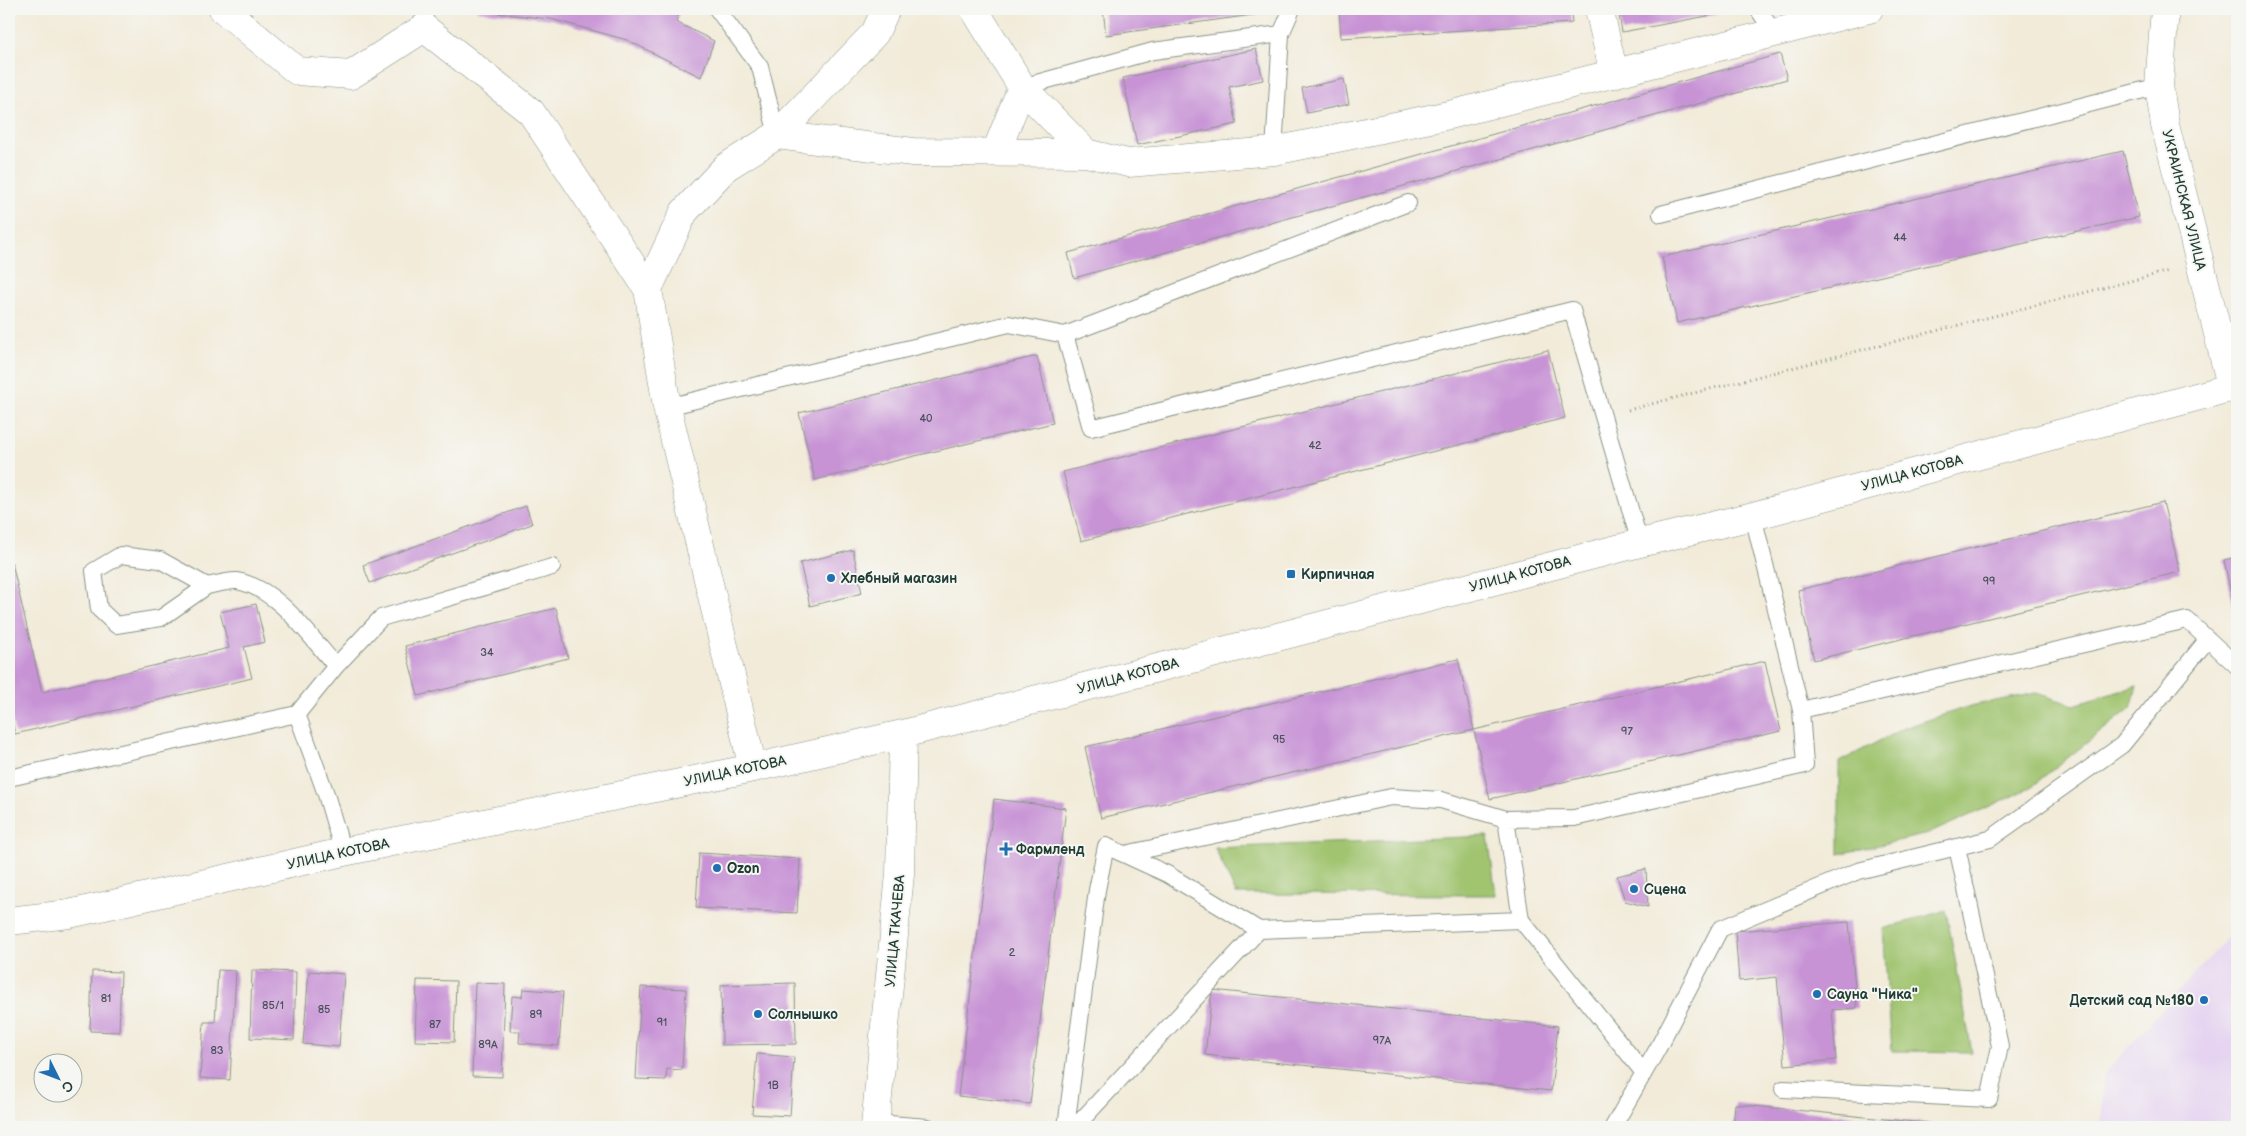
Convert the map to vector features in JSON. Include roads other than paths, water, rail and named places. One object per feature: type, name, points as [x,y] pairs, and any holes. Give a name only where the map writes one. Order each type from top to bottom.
[{"type":"street","points":[[223,9],[297,71],[351,75],[424,18],[532,112],[648,289],[667,407],[753,768]]},
{"type":"street","points":[[648,289],[684,212],[726,167],[777,135],[875,33],[886,9]]},
{"type":"street","points":[[974,9],[1022,87],[1086,153]]},
{"type":"street","points":[[1599,9],[1614,74]]},
{"type":"street","points":[[777,135],[913,152],[1086,153],[1128,163],[1274,151],[1449,115],[1870,9]]},
{"type":"street","name":"УКРАИНСКАЯ УЛИЦА","points":[[2165,9],[2159,86],[2164,125],[2235,388]]},
{"type":"street","points":[[996,152],[1022,87]]},
{"type":"street","name":"УЛИЦА КОТОВА","points":[[9,921],[69,914],[343,852],[753,768],[903,734],[1640,543],[1754,516],[2235,388]]},
{"type":"street","name":"УЛИЦА ТКАЧЕВА","points":[[876,1125],[900,874],[903,734]]},
{"type":"lane","points":[[717,9],[760,67],[777,135]]},
{"type":"lane","points":[[1274,151],[1281,34],[1292,9]]},
{"type":"lane","points":[[1758,9],[1774,33]]},
{"type":"lane","points":[[1022,87],[1153,51],[1281,34]]},
{"type":"lane","points":[[1661,214],[2159,86]]},
{"type":"lane","points":[[667,407],[1010,324],[1065,335],[1408,203]]},
{"type":"lane","points":[[1065,335],[1091,428],[1572,310],[1640,543]]},
{"type":"lane","points":[[1125,854],[1391,797],[1440,800],[1506,819],[1574,818],[1805,765],[1801,710],[1754,516]]},
{"type":"lane","points":[[207,586],[160,560],[121,555],[94,571],[98,609],[116,625],[162,618],[207,586],[236,581],[267,593],[290,615],[336,666]]},
{"type":"lane","points":[[9,778],[297,714],[336,666],[381,618],[552,567]]},
{"type":"lane","points":[[1801,710],[2187,620],[2237,666]]},
{"type":"lane","points":[[1613,1127],[1644,1073],[1720,929],[1858,871],[1990,839],[2122,745],[2208,639]]},
{"type":"lane","points":[[297,714],[326,794],[343,852]]},
{"type":"lane","points":[[1506,819],[1521,920],[1644,1073]]},
{"type":"lane","points":[[1066,1127],[1097,890],[1106,846],[1167,874],[1259,930],[1521,920]]},
{"type":"lane","points":[[1783,1089],[1989,1099],[2000,1046],[1957,847]]},
{"type":"lane","points":[[1075,1127],[1259,930]]},
{"type":"lane","points":[[876,1125],[928,1127]]},
{"type":"place","name":"Кирпичная","points":[[1291,574]]},
{"type":"place","name":"Хлебный магазин","points":[[831,578]]},
{"type":"place","name":"Фармленд","points":[[1006,849]]},
{"type":"place","name":"Ozon","points":[[717,868]]},
{"type":"place","name":"Сцена","points":[[1634,889]]},
{"type":"place","name":"Сауна \"Ника\"","points":[[1817,994]]},
{"type":"place","name":"Детский сад №180","points":[[2204,1000]]},
{"type":"place","name":"Солнышко","points":[[758,1014]]}]
